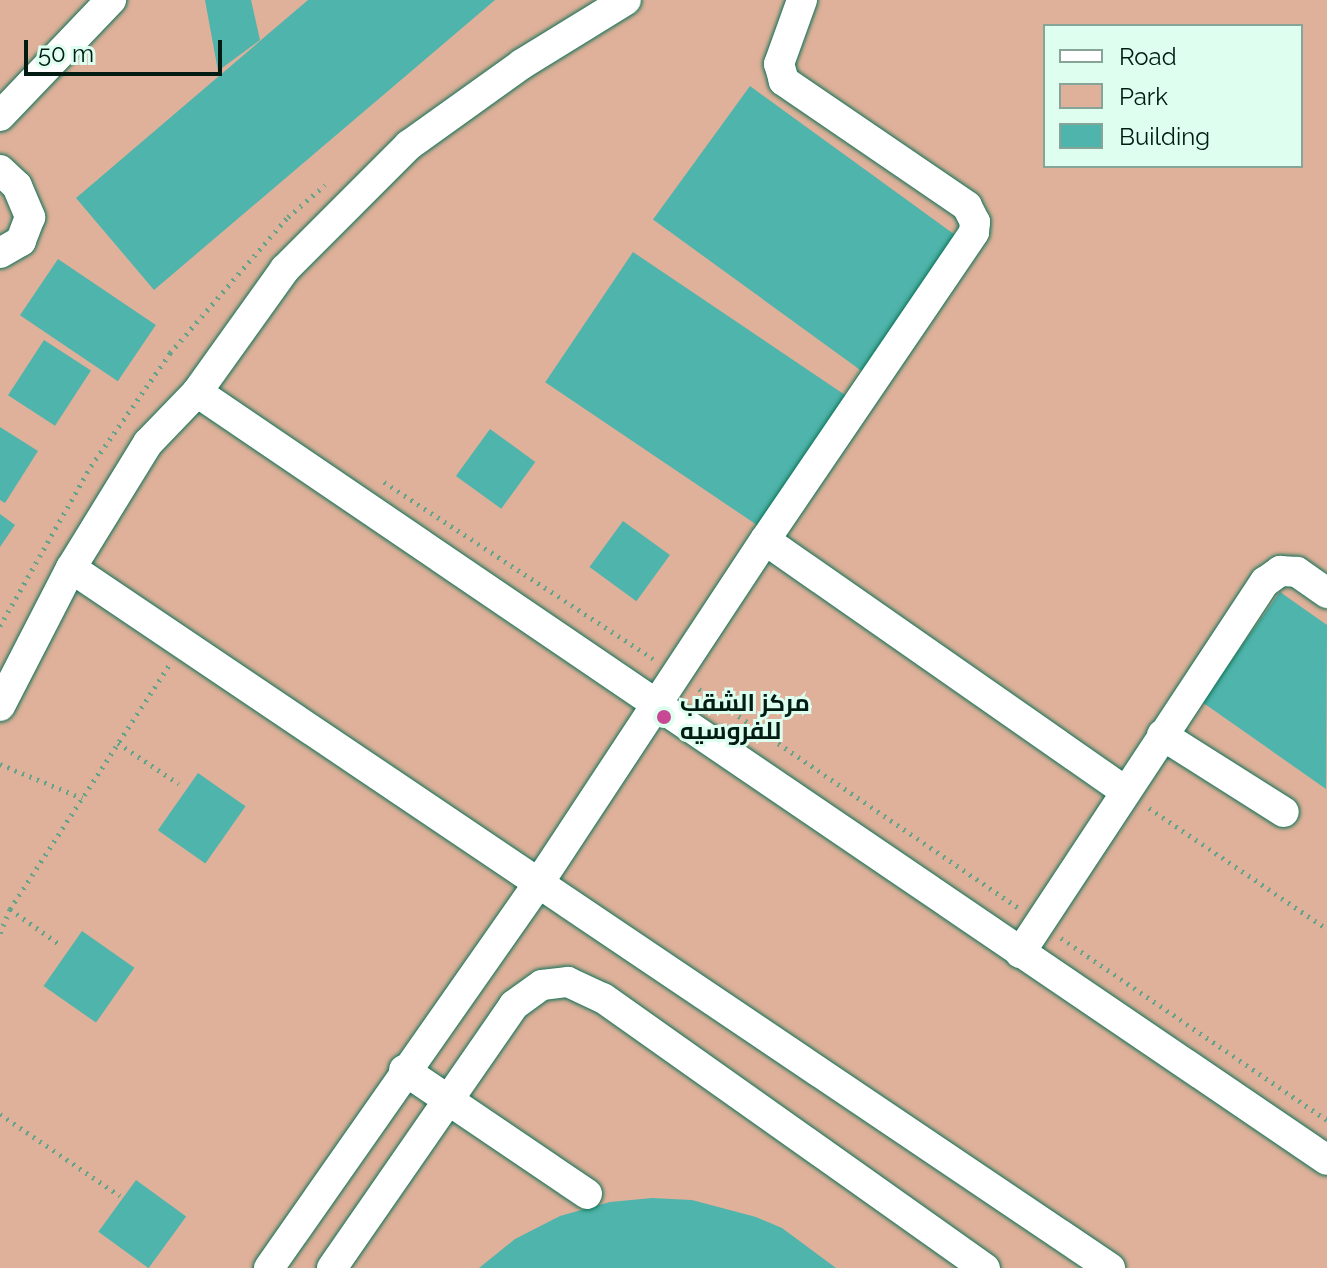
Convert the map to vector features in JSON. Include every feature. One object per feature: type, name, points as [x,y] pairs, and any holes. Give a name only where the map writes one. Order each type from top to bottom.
[{"type":"lane","points":[[0,116],[111,0]]},
{"type":"lane","points":[[0,706],[71,568],[148,443],[197,392],[285,269],[409,145],[522,64],[626,0]]},
{"type":"lane","points":[[269,1268],[404,1070],[538,884],[675,673],[974,232],[975,222],[967,206],[784,81],[779,64],[802,0]]},
{"type":"lane","points":[[0,170],[17,186],[30,217],[21,241],[0,253]]},
{"type":"lane","points":[[197,392],[1327,1160]]},
{"type":"lane","points":[[765,540],[1126,792]]},
{"type":"lane","points":[[71,568],[1110,1268]]},
{"type":"lane","points":[[1020,953],[1265,582],[1280,571],[1297,572],[1327,593]]},
{"type":"lane","points":[[1162,735],[1284,812]]},
{"type":"lane","points":[[332,1268],[446,1098],[514,1005],[542,985],[568,982],[603,998],[985,1268]]},
{"type":"lane","points":[[404,1070],[587,1194]]},
{"type":"path","points":[[382,480],[675,673],[1327,1120]]},
{"type":"path","points":[[0,933],[10,909],[183,644]]},
{"type":"path","points":[[118,743],[179,784]]},
{"type":"path","points":[[0,764],[82,798]]},
{"type":"path","points":[[1126,792],[1327,929]]},
{"type":"path","points":[[10,909],[59,944]]},
{"type":"path","points":[[0,1114],[120,1196]]},
{"type":"green space","name":"مركز الشقب للفروسيه","points":[[0,0],[1327,0],[1327,1268],[0,1268]]},
{"type":"building","points":[[205,0],[251,0],[260,40],[218,71]]},
{"type":"building","points":[[308,0],[495,0],[154,290],[76,198]]},
{"type":"building","points":[[750,86],[965,242],[868,376],[653,219]]},
{"type":"building","points":[[633,252],[854,401],[767,531],[545,382]]},
{"type":"building","points":[[58,259],[156,325],[118,381],[20,315]]},
{"type":"building","points":[[44,340],[91,370],[55,426],[8,395]]},
{"type":"building","points":[[0,427],[38,451],[5,503],[0,500]]},
{"type":"building","points":[[490,429],[535,462],[501,509],[456,476]]},
{"type":"building","points":[[0,514],[15,525],[0,547]]},
{"type":"building","points":[[623,521],[670,555],[636,601],[589,567]]},
{"type":"building","points":[[1280,592],[1327,625],[1326,789],[1202,702]]},
{"type":"building","points":[[198,773],[246,806],[205,864],[158,830]]},
{"type":"building","points":[[82,931],[134,968],[96,1023],[44,986]]},
{"type":"building","points":[[136,1180],[186,1216],[149,1268],[98,1232]]},
{"type":"building","points":[[652,1198],[692,1200],[756,1217],[782,1228],[836,1268],[479,1268],[515,1239],[560,1216],[610,1202]]},
{"type":"place","name":"مركز الشقب للفروسيه","points":[[664,717]]}]
